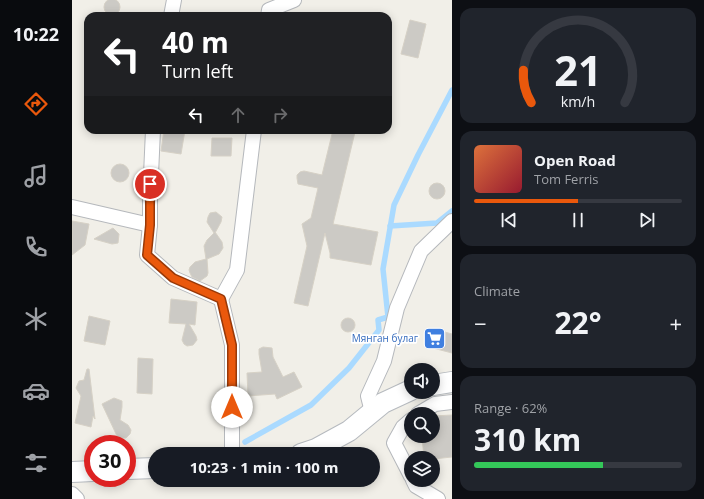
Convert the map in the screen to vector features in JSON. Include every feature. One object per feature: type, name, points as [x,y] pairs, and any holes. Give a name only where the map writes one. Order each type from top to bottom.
[{"type":"main road","points":[[440,384],[452,382]]},
{"type":"main road","points":[[320,447],[349,431],[383,403],[404,393]]},
{"type":"main road","points":[[136,469],[148,468]]},
{"type":"main road","points":[[72,472],[84,471]]},
{"type":"street","points":[[172,12],[174,0]]},
{"type":"street","points":[[269,12],[269,10],[294,0]]},
{"type":"street","points":[[153,134],[150,225],[147,255],[173,278],[221,299]]},
{"type":"street","points":[[232,447],[232,345],[221,299],[237,270],[254,134]]},
{"type":"street","points":[[72,207],[150,225]]},
{"type":"street","points":[[372,412],[368,396],[384,361],[397,308],[421,251],[452,221]]},
{"type":"street","points":[[430,407],[435,404],[452,402]]},
{"type":"street","points":[[404,426],[394,443],[404,462]]},
{"type":"street","points":[[418,487],[438,499]]},
{"type":"street","points":[[72,494],[77,499]]},
{"type":"building","points":[[112,-1],[119,4],[120,7],[117,12],[107,12],[104,7],[109,0]]},
{"type":"building","points":[[410,20],[426,24],[418,58],[401,54]]},
{"type":"building","points":[[163,134],[184,134],[181,154],[161,151]]},
{"type":"building","points":[[332,134],[355,134],[333,224],[378,232],[371,265],[330,258],[325,233],[308,306],[294,303],[307,246],[302,224],[311,218],[318,188],[298,184],[297,175],[304,171],[322,175]]},
{"type":"building","points":[[212,138],[232,138],[231,156],[211,156]]},
{"type":"building","points":[[116,164],[124,164],[129,169],[127,180],[124,182],[116,182],[111,177],[111,169]]},
{"type":"building","points":[[434,183],[440,183],[445,188],[443,197],[440,199],[434,199],[429,194],[429,188]]},
{"type":"building","points":[[216,212],[222,217],[221,222],[215,232],[222,242],[223,248],[219,254],[207,259],[208,273],[207,276],[200,281],[192,277],[189,270],[195,262],[206,259],[204,246],[207,240],[214,233],[207,222],[208,217],[210,213]]},
{"type":"building","points":[[72,221],[89,224],[85,245],[72,255]]},
{"type":"building","points":[[113,228],[119,234],[118,243],[112,244],[94,239]]},
{"type":"building","points":[[171,299],[197,302],[195,325],[189,324],[197,340],[193,345],[187,346],[182,340],[186,324],[169,323]]},
{"type":"building","points":[[89,316],[110,321],[105,345],[84,341]]},
{"type":"building","points":[[345,318],[351,318],[355,322],[355,328],[351,332],[345,332],[341,328],[341,322]]},
{"type":"building","points":[[434,329],[452,334],[452,353],[429,347]]},
{"type":"building","points":[[263,347],[272,348],[273,357],[283,377],[294,372],[302,387],[277,399],[275,394],[248,396],[247,373],[262,372],[259,349]]},
{"type":"building","points":[[138,358],[153,359],[152,394],[137,393]]},
{"type":"building","points":[[87,369],[89,369],[95,419],[93,416],[91,427],[75,423],[81,396],[76,388],[79,381],[84,380]]},
{"type":"building","points":[[114,398],[122,401],[120,420],[128,425],[131,430],[129,435],[117,435],[102,404]]},
{"type":"building","points":[[452,415],[452,457],[440,458],[440,451],[423,451],[423,443],[440,443],[440,416]]},
{"type":"waterway","points":[[245,442],[311,405],[349,368],[379,330],[378,320],[388,317],[383,269],[394,205],[452,90]]},
{"type":"waterway","points":[[390,226],[437,223],[452,211]]},
{"type":"place","name":"Мянган булаг","points":[[434,338]]},
{"type":"route","points":[[150,184],[150,225],[147,255],[173,278],[221,299],[232,345],[232,407]]}]
